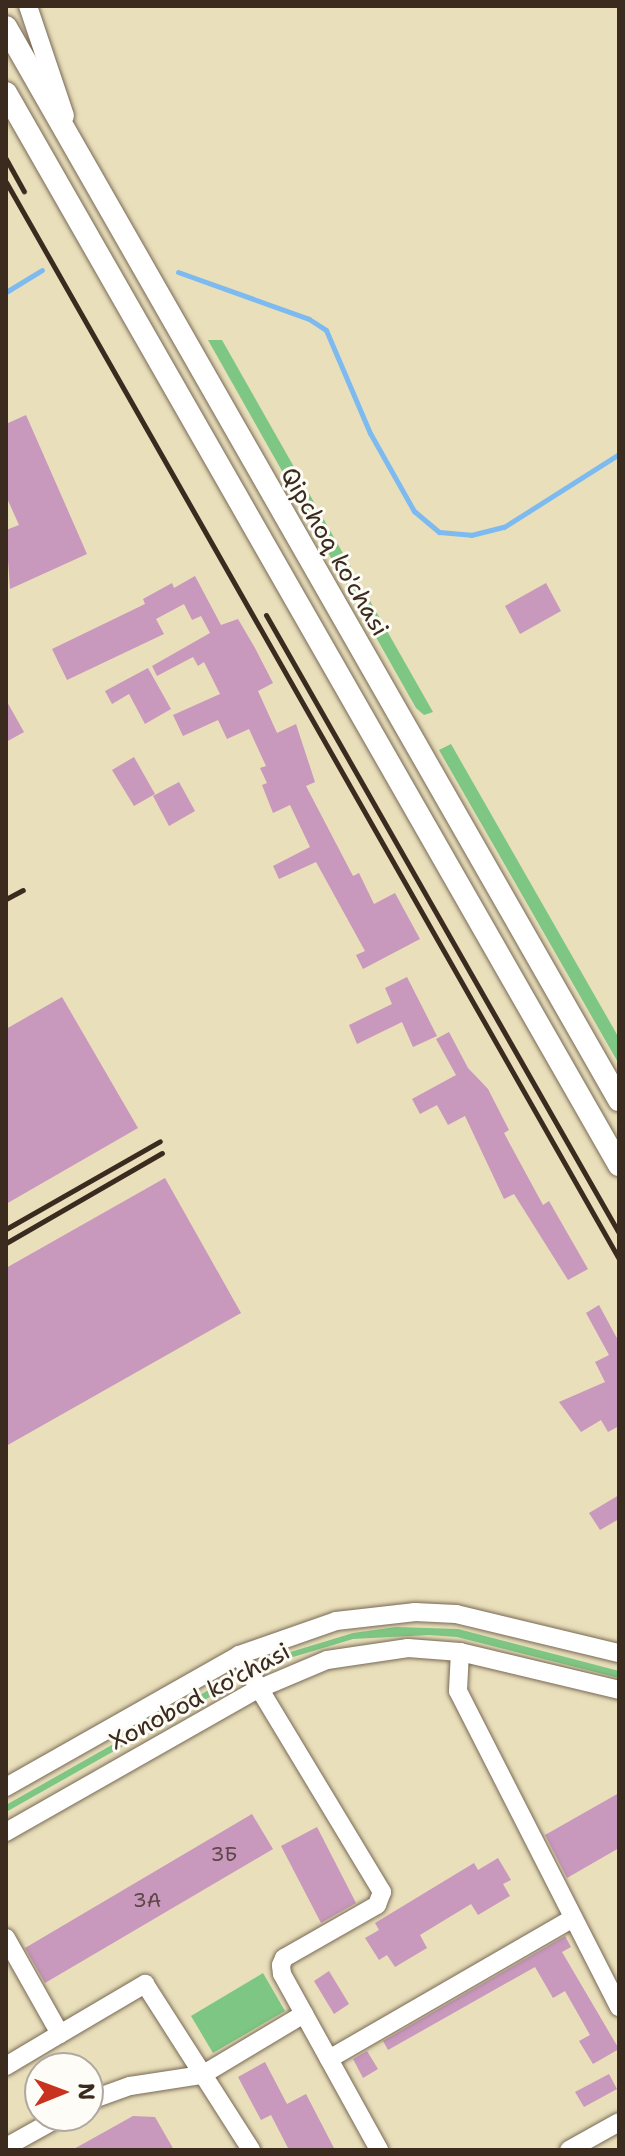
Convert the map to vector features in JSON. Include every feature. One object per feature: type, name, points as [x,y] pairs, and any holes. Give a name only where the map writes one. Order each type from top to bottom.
[{"type":"main road","name":"Qipchoq ko'chasi","points":[[6,27],[619,1100]]},
{"type":"main road","points":[[6,93],[619,1165]]},
{"type":"main road","points":[[154,352],[181,336]]},
{"type":"street","points":[[28,6],[84,164]]},
{"type":"street","name":"Xonobod ko'chasi","points":[[6,1787],[239,1655],[336,1621],[415,1612],[490,1620],[619,1653]]},
{"type":"street","name":"Xonobod ko'chasi","points":[[6,1832],[256,1690],[327,1660],[370,1652],[460,1652],[619,1690]]},
{"type":"street","points":[[460,1652],[458,1691],[571,1919],[619,2007]]},
{"type":"street","points":[[239,1655],[256,1690],[382,1892],[367,1913],[284,1958],[282,1974],[379,2150]]},
{"type":"street","points":[[329,2059],[571,1919]]},
{"type":"street","points":[[6,1938],[60,2034]]},
{"type":"street","points":[[6,2066],[145,1984],[251,2150]]},
{"type":"street","points":[[104,2095],[130,2086],[202,2075],[304,2014]]},
{"type":"street","points":[[569,2150],[619,2122]]},
{"type":"street","points":[[6,2147],[33,2132]]},
{"type":"green space","points":[[208,340],[222,340],[433,712],[424,715],[416,708]]},
{"type":"green space","points":[[451,744],[619,1038],[619,1064],[439,750]]},
{"type":"green space","points":[[396,1627],[458,1629],[619,1671],[619,1678],[457,1637],[429,1635],[353,1639],[263,1666],[261,1661],[353,1633]]},
{"type":"green space","points":[[221,1683],[224,1689],[6,1812],[6,1805]]},
{"type":"green space","points":[[263,1973],[285,2011],[213,2053],[191,2016]]},
{"type":"building","points":[[26,415],[87,554],[10,589],[6,530],[19,525],[6,496],[6,424]]},
{"type":"building","points":[[195,576],[221,625],[238,619],[255,648],[273,683],[258,691],[277,733],[296,724],[315,782],[306,786],[353,876],[359,873],[374,904],[395,893],[420,939],[363,969],[356,955],[365,951],[316,862],[279,879],[273,866],[310,847],[290,805],[273,813],[262,785],[267,783],[260,768],[266,766],[249,729],[227,739],[218,720],[183,736],[173,715],[220,694],[204,662],[198,666],[193,657],[157,676],[152,666],[210,633],[201,616],[192,620],[184,604],[156,619],[164,634],[67,680],[52,649],[145,604],[143,599],[172,583],[174,588]]},
{"type":"building","points":[[546,583],[561,611],[520,634],[505,606]]},
{"type":"building","points":[[148,668],[171,709],[145,724],[129,694],[112,704],[105,691]]},
{"type":"building","points":[[6,700],[24,732],[6,742]]},
{"type":"building","points":[[134,757],[155,794],[134,806],[112,770]]},
{"type":"building","points":[[179,782],[195,811],[169,826],[153,796]]},
{"type":"building","points":[[407,977],[437,1036],[413,1047],[402,1022],[357,1044],[349,1025],[392,1004],[385,988]]},
{"type":"building","points":[[62,997],[138,1128],[6,1204],[6,1029]]},
{"type":"building","points":[[449,1032],[468,1068],[488,1089],[509,1130],[504,1133],[543,1205],[549,1201],[588,1269],[568,1280],[514,1194],[504,1199],[465,1116],[448,1125],[437,1105],[420,1114],[412,1099],[456,1075],[436,1039]]},
{"type":"building","points":[[165,1178],[241,1313],[6,1446],[6,1268]]},
{"type":"building","points":[[599,1305],[619,1342],[619,1426],[608,1432],[601,1420],[581,1432],[559,1402],[605,1382],[595,1362],[609,1355],[586,1313]]},
{"type":"building","points":[[619,1495],[619,1519],[600,1530],[589,1513]]},
{"type":"building","points":[[619,1793],[619,1848],[567,1878],[545,1835]]},
{"type":"building","points":[[252,1814],[273,1849],[45,1983],[25,1948]]},
{"type":"building","points":[[317,1827],[356,1903],[321,1923],[281,1846]]},
{"type":"building","points":[[498,1858],[511,1880],[503,1884],[510,1896],[478,1915],[471,1904],[420,1935],[427,1948],[395,1967],[387,1955],[379,1960],[365,1938],[379,1930],[375,1923],[474,1863],[478,1870]]},
{"type":"building","points":[[565,1936],[571,1947],[562,1952],[619,2049],[593,2064],[579,2041],[590,2035],[565,1991],[553,1998],[535,1967],[388,2050],[383,2041]]},
{"type":"building","points":[[329,1971],[349,2004],[334,2014],[314,1981]]},
{"type":"building","points":[[367,2051],[378,2069],[363,2078],[353,2059]]},
{"type":"building","points":[[265,2062],[287,2104],[306,2094],[335,2150],[289,2150],[271,2115],[261,2120],[238,2077]]},
{"type":"building","points":[[609,2074],[617,2089],[584,2107],[575,2092]]},
{"type":"building","points":[[133,2116],[155,2117],[174,2150],[72,2150]]},
{"type":"waterway","points":[[6,292],[42,270]]},
{"type":"waterway","points":[[178,272],[309,319],[326,330],[370,433],[414,511],[439,532],[471,535],[504,527],[619,454]]},
{"type":"railway","points":[[6,159],[24,191]]},
{"type":"railway","points":[[6,182],[619,1259]]},
{"type":"railway","points":[[266,615],[619,1233]]},
{"type":"railway","points":[[6,899],[23,890]]},
{"type":"railway","points":[[6,1229],[160,1141]]},
{"type":"railway","points":[[6,1243],[162,1153]]}]
